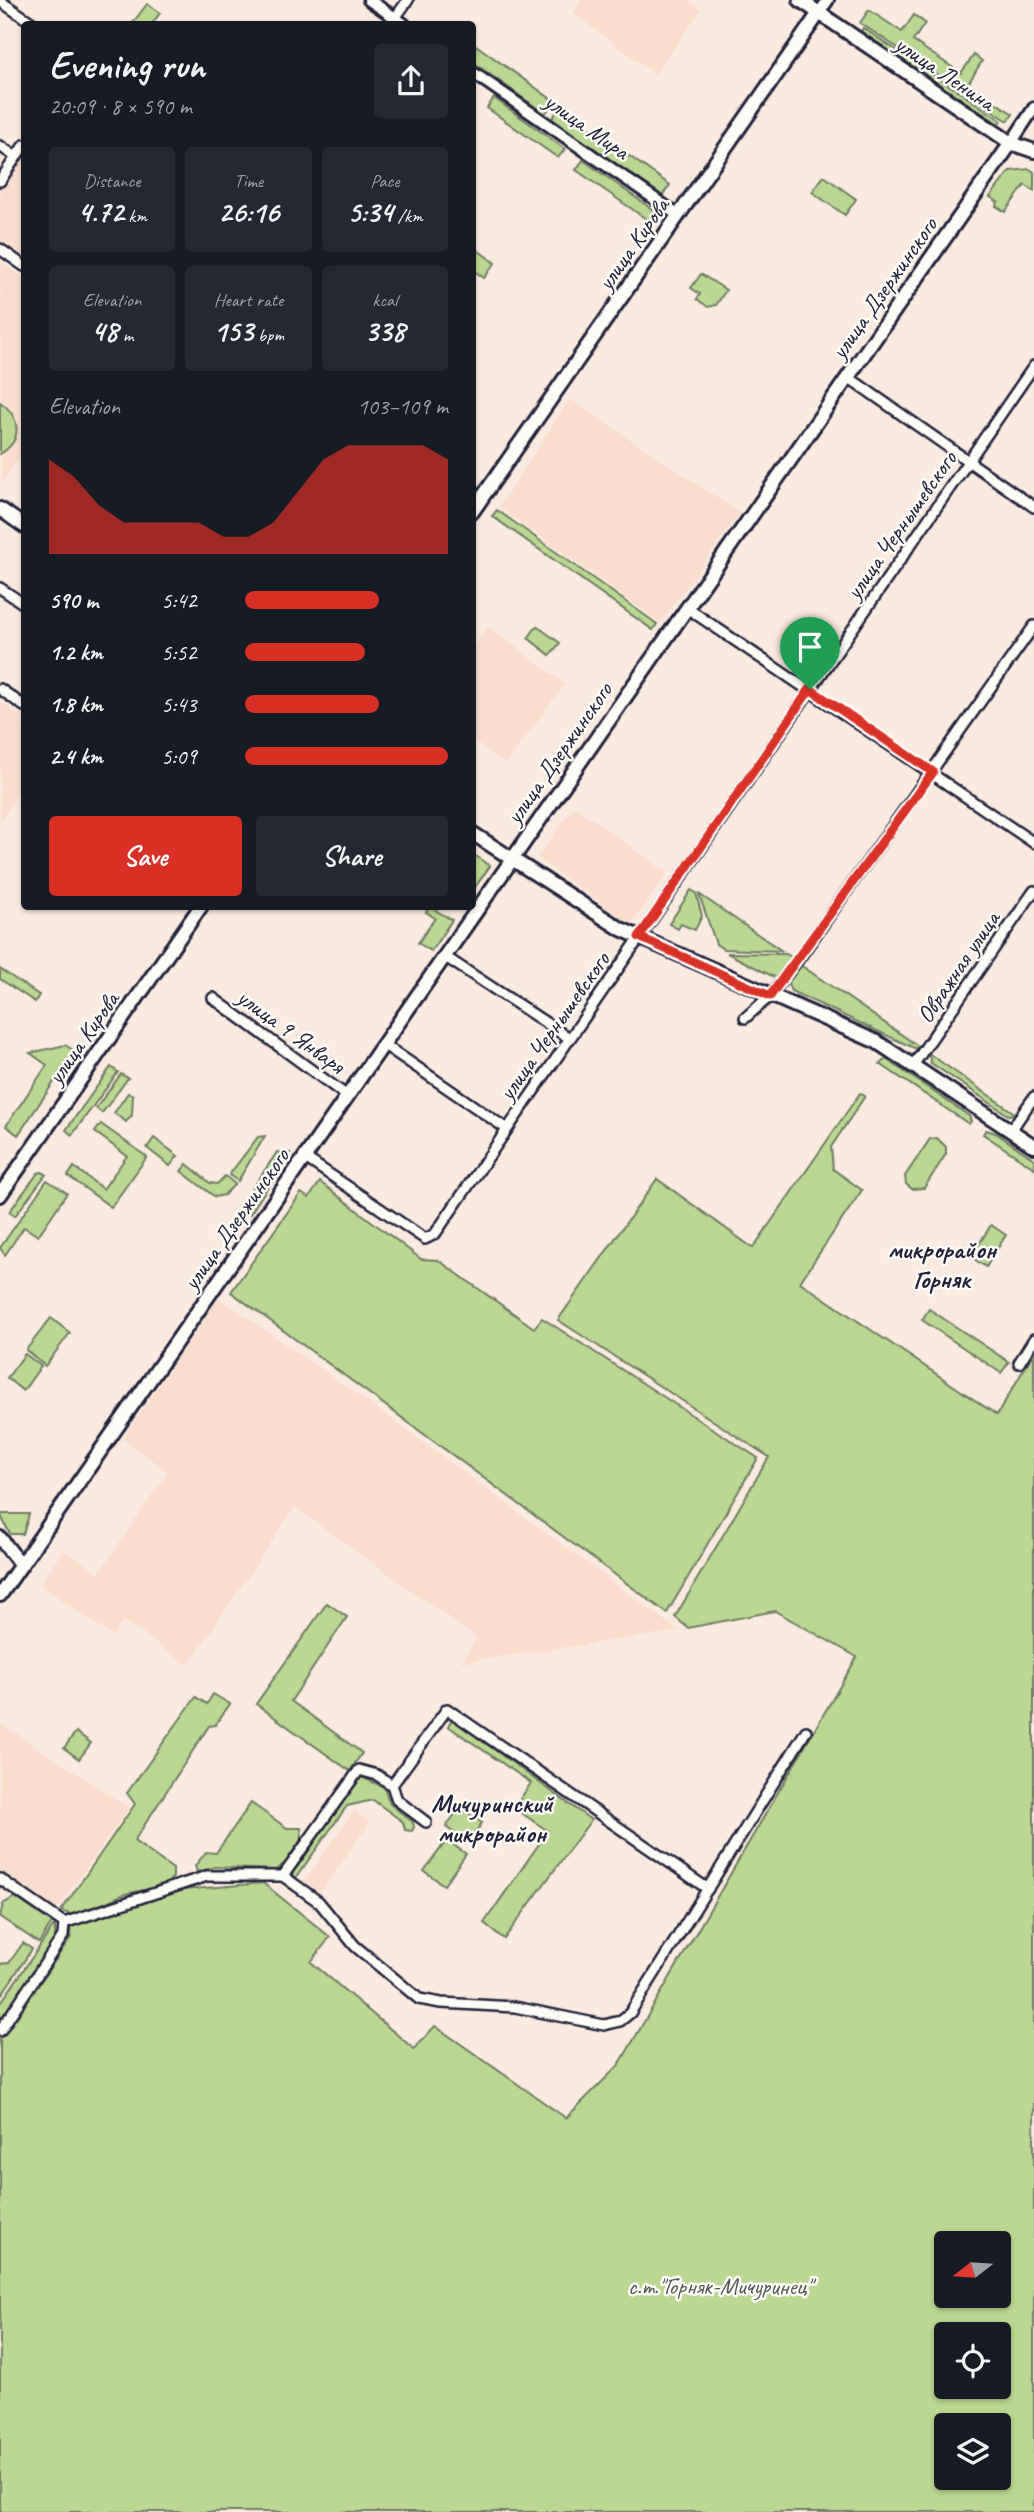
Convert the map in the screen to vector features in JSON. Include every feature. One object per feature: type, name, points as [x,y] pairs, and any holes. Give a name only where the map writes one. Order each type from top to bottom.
[{"type":"main road","name":"улица Ленина","points":[[800,0],[1011,143],[1034,151]]},
{"type":"main road","name":"улица Кирова","points":[[476,506],[819,13]]},
{"type":"main road","name":"улица Дзержинского","points":[[476,910],[1011,143]]},
{"type":"main road","points":[[0,509],[21,524]]},
{"type":"main road","points":[[476,836],[639,937],[877,1042],[915,1064],[1034,1146]]},
{"type":"main road","name":"улица Кирова","points":[[0,1195],[198,910]]},
{"type":"main road","name":"улица Дзержинского","points":[[0,1595],[476,910]]},
{"type":"main road","points":[[0,1538],[21,1565]]},
{"type":"street","points":[[369,0],[400,21],[408,0]]},
{"type":"street","name":"улица Кирова","points":[[819,13],[828,0]]},
{"type":"street","points":[[0,1],[30,21]]},
{"type":"street","name":"улица Мира","points":[[476,75],[678,215]]},
{"type":"street","name":"улица Дзержинского","points":[[1011,143],[1034,108]]},
{"type":"street","points":[[0,146],[16,157]]},
{"type":"street","points":[[0,181],[21,150]]},
{"type":"street","points":[[0,249],[21,263]]},
{"type":"street","name":"улица Чернышевского","points":[[304,1157],[425,1238],[435,1234],[1034,366]]},
{"type":"street","points":[[848,376],[1034,507]]},
{"type":"street","points":[[0,588],[21,602]]},
{"type":"street","points":[[687,608],[933,772],[1034,843]]},
{"type":"street","points":[[746,1018],[770,996],[933,772],[1034,626]]},
{"type":"street","points":[[0,689],[21,704]]},
{"type":"street","name":"Овражная улица","points":[[915,1064],[1034,891]]},
{"type":"street","points":[[444,956],[569,1038]]},
{"type":"street","name":"улица 9 Января","points":[[213,998],[347,1096]]},
{"type":"street","points":[[383,1044],[507,1129]]},
{"type":"street","points":[[1011,1130],[1034,1097]]},
{"type":"street","points":[[1019,1363],[1034,1339]]},
{"type":"street","points":[[393,1785],[447,1709],[708,1889]]},
{"type":"street","points":[[64,1923],[208,1876],[283,1876],[320,1902],[355,1946],[419,1999],[441,2003],[515,2007],[604,2025],[620,2021],[630,2013],[806,1731]]},
{"type":"street","points":[[283,1876],[359,1770],[377,1775],[393,1785],[397,1800],[426,1822]]},
{"type":"street","points":[[0,1880],[64,1923]]},
{"type":"street","points":[[0,2031],[63,1936],[64,1923]]},
{"type":"shaded area","points":[[582,0],[688,0],[701,10],[655,74],[573,13]]},
{"type":"shaded area","points":[[21,154],[21,255],[0,240],[0,186]]},
{"type":"shaded area","points":[[0,261],[21,276],[21,455],[2,483]]},
{"type":"shaded area","points":[[570,399],[740,513],[660,623],[499,507]]},
{"type":"shaded area","points":[[488,627],[565,684],[505,764],[476,742],[476,644]]},
{"type":"shaded area","points":[[0,701],[21,716],[21,790],[0,822]]},
{"type":"shaded area","points":[[574,806],[668,873],[631,925],[537,858]]},
{"type":"shaded area","points":[[218,1297],[382,1412],[679,1631],[461,1662],[477,1638],[295,1507],[188,1665],[123,1620],[113,1636],[40,1585],[63,1550],[99,1573],[168,1472],[123,1439]]},
{"type":"shaded area","points":[[0,1723],[129,1808],[56,1911],[0,1872]]},
{"type":"shaded area","points":[[354,1811],[370,1822],[320,1893],[304,1882]]},
{"type":"green space","points":[[147,4],[160,13],[154,21],[134,21]]},
{"type":"green space","points":[[869,10],[902,32],[914,15],[925,23],[913,41],[961,73],[974,55],[982,61],[968,84],[1013,114],[1008,121],[860,23]]},
{"type":"green space","points":[[863,28],[1001,120],[999,124],[861,32]]},
{"type":"green space","points":[[476,45],[554,101],[545,114],[476,64]]},
{"type":"green space","points":[[494,98],[565,149],[558,158],[487,108]]},
{"type":"green space","points":[[560,107],[670,185],[661,197],[552,119]]},
{"type":"green space","points":[[583,160],[656,212],[649,221],[576,170]]},
{"type":"green space","points":[[1030,169],[1034,172],[1034,191],[1025,185],[1005,212],[996,206],[998,202],[990,197],[1010,171]]},
{"type":"green space","points":[[824,176],[856,199],[845,215],[812,192]]},
{"type":"green space","points":[[476,249],[495,263],[484,278],[476,272]]},
{"type":"green space","points":[[701,274],[726,290],[716,305],[708,307],[697,299],[700,294],[691,288]]},
{"type":"green space","points":[[0,402],[12,414],[16,435],[8,448],[0,454]]},
{"type":"green space","points":[[497,510],[657,624],[653,630],[492,516]]},
{"type":"green space","points":[[537,626],[560,643],[550,655],[528,638]]},
{"type":"green space","points":[[476,856],[490,866],[476,886]]},
{"type":"green space","points":[[691,890],[696,893],[702,916],[695,930],[681,924],[678,929],[669,924]]},
{"type":"green space","points":[[699,894],[782,951],[723,949],[716,944]]},
{"type":"green space","points":[[435,910],[452,920],[431,951],[418,943],[435,918],[426,912]]},
{"type":"green space","points":[[727,953],[786,954],[793,958],[778,979]]},
{"type":"green space","points":[[799,964],[921,1048],[914,1048],[791,991],[787,982]]},
{"type":"green space","points":[[0,969],[39,995],[35,1002],[0,979]]},
{"type":"green space","points":[[65,1045],[75,1051],[18,1135],[6,1126],[47,1065],[30,1053]]},
{"type":"green space","points":[[928,1053],[1016,1114],[1008,1115],[931,1063]]},
{"type":"green space","points":[[886,1059],[969,1116],[969,1124],[880,1064]]},
{"type":"green space","points":[[111,1067],[118,1072],[72,1135],[66,1130]]},
{"type":"green space","points":[[121,1074],[128,1078],[102,1113],[96,1108]]},
{"type":"green space","points":[[128,1093],[133,1095],[132,1115],[126,1122],[114,1113]]},
{"type":"green space","name":"с.т.\"Горняк-Мичуринец\"","points":[[860,1093],[865,1096],[831,1147],[833,1169],[862,1190],[800,1282],[997,1415],[1034,1352],[1034,2512],[0,2512],[0,2036],[17,2017],[71,1937],[70,1925],[182,1890],[263,1883],[330,1937],[311,1962],[414,2049],[435,2026],[566,2118],[619,2065],[857,1657],[775,1611],[688,1628],[675,1617],[769,1457],[558,1320],[657,1179],[753,1248]]},
{"type":"green space","points":[[101,1124],[147,1157],[111,1207],[68,1176],[74,1167],[103,1189],[127,1156],[95,1132]]},
{"type":"green space","points":[[986,1130],[996,1133],[1034,1159],[1034,1168],[983,1134]]},
{"type":"green space","points":[[265,1136],[238,1181],[229,1175],[258,1137]]},
{"type":"green space","points":[[154,1138],[178,1156],[170,1166],[147,1148]]},
{"type":"green space","points":[[937,1138],[946,1147],[946,1154],[924,1188],[912,1189],[906,1184],[905,1176],[930,1139]]},
{"type":"green space","points":[[277,1152],[290,1153],[250,1214],[244,1214],[242,1204]]},
{"type":"green space","points":[[187,1164],[210,1183],[217,1184],[225,1176],[235,1184],[224,1195],[215,1197],[181,1171]]},
{"type":"green space","points":[[38,1173],[46,1174],[15,1216],[9,1212]]},
{"type":"green space","points":[[47,1180],[67,1193],[38,1236],[24,1227],[5,1255],[0,1248]]},
{"type":"green space","points":[[320,1182],[421,1259],[438,1260],[534,1328],[542,1318],[758,1458],[667,1613],[231,1292],[301,1193],[309,1198]]},
{"type":"green space","points":[[991,1225],[1006,1235],[986,1267],[971,1257]]},
{"type":"green space","points":[[929,1309],[1009,1362],[1001,1373],[922,1320]]},
{"type":"green space","points":[[51,1318],[70,1333],[45,1366],[26,1350]]},
{"type":"green space","points":[[25,1354],[41,1366],[23,1391],[7,1378]]},
{"type":"green space","points":[[0,1514],[29,1514],[23,1534],[10,1534]]},
{"type":"green space","points":[[327,1603],[347,1617],[291,1701],[362,1753],[350,1771],[256,1704]]},
{"type":"green space","points":[[213,1694],[230,1704],[215,1725],[209,1726],[134,1841],[173,1869],[173,1877],[165,1886],[124,1894],[75,1916],[61,1911],[135,1804],[127,1793],[196,1697],[207,1704]]},
{"type":"green space","points":[[452,1719],[591,1820],[504,1939],[484,1923],[548,1831],[514,1808],[531,1783],[448,1726]]},
{"type":"green space","points":[[76,1732],[91,1743],[79,1759],[64,1748]]},
{"type":"green space","points":[[361,1777],[384,1787],[390,1804],[413,1822],[412,1831],[405,1830],[403,1822],[373,1800],[347,1806],[295,1879],[290,1877]]},
{"type":"green space","points":[[251,1803],[287,1828],[301,1828],[302,1838],[285,1863],[276,1870],[215,1867],[197,1872],[195,1866],[206,1852],[216,1853]]},
{"type":"green space","points":[[460,1807],[482,1823],[468,1843],[446,1827]]},
{"type":"green space","points":[[447,1840],[466,1854],[444,1885],[424,1871]]},
{"type":"green space","points":[[15,1897],[52,1923],[39,1943],[0,1917],[3,1904]]},
{"type":"green space","points":[[55,1924],[55,1940],[0,2020],[0,2004]]},
{"type":"green space","points":[[23,1943],[32,1949],[0,1997],[0,1964],[9,1963]]},
{"type":"district","name":"микрорайон Горняк","points":[[942,1264]]},
{"type":"district","name":"Мичуринский микрорайон","points":[[492,1818]]},
{"type":"route","points":[[810,689],[933,772],[770,996],[639,937],[810,689]]}]
